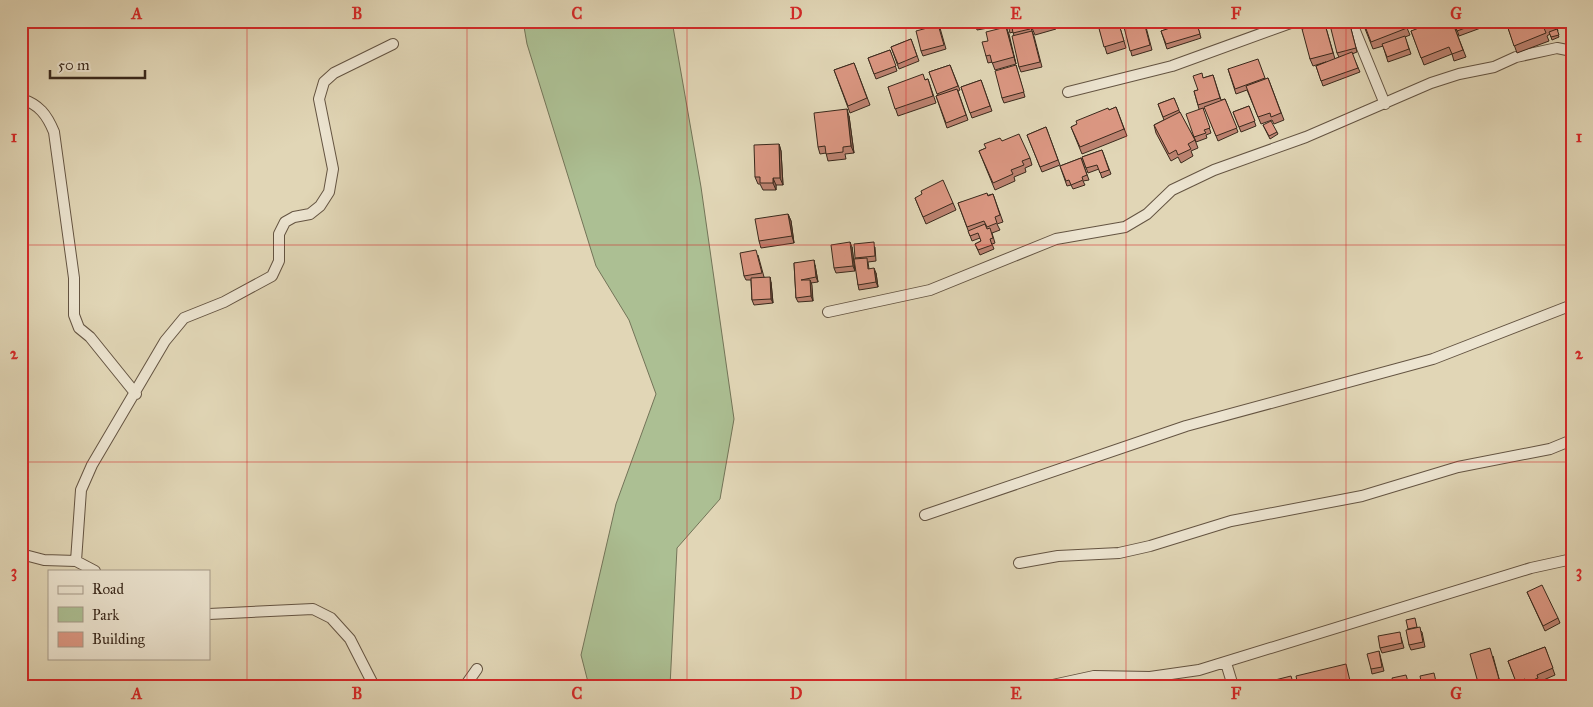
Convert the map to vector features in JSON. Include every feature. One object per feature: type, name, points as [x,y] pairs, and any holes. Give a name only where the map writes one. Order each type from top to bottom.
[{"type":"street","points":[[1068,92],[1172,66],[1296,21]]},
{"type":"street","points":[[1352,21],[1385,104]]},
{"type":"street","points":[[76,561],[81,490],[92,465],[136,394],[165,341],[184,318],[224,302],[272,276],[279,261],[279,234],[285,222],[294,217],[310,214],[320,206],[329,192],[333,169],[320,99],[324,82],[334,73],[393,44]]},
{"type":"street","points":[[828,312],[930,290],[1056,238],[1125,227],[1147,214],[1172,190],[1214,170],[1306,137],[1431,83],[1459,74],[1494,67],[1516,57],[1557,48],[1572,51]]},
{"type":"street","points":[[21,99],[33,103],[48,117],[54,132],[74,278],[74,315],[80,328],[90,337],[136,394]]},
{"type":"street","points":[[925,515],[1186,426],[1433,359],[1572,305]]},
{"type":"street","points":[[1019,563],[1058,556],[1119,553],[1134,550],[1231,521],[1362,496],[1458,466],[1550,449],[1572,440]]},
{"type":"street","points":[[21,554],[44,560],[76,561],[93,570]]},
{"type":"street","points":[[1048,686],[1150,677],[1199,670],[1531,568],[1572,558]]},
{"type":"street","points":[[210,614],[313,609],[331,618],[350,639],[374,686]]},
{"type":"street","points":[[1226,663],[1233,686]]},
{"type":"street","points":[[465,686],[477,669]]},
{"type":"green space","points":[[523,21],[672,21],[701,187],[734,419],[720,499],[677,548],[670,686],[589,686],[581,655],[616,504],[656,394],[629,320],[596,266],[527,44]]},
{"type":"building","points":[[930,21],[937,21],[944,45],[921,51],[916,31],[931,27]]},
{"type":"building","points":[[1007,21],[1028,21],[1030,29],[1013,33],[1012,27],[1009,28]]},
{"type":"building","points":[[1031,21],[1053,21],[1054,22],[1032,28]]},
{"type":"building","points":[[1097,21],[1118,21],[1124,41],[1104,47]]},
{"type":"building","points":[[1123,21],[1136,21],[1124,24]]},
{"type":"building","points":[[1196,21],[1200,34],[1166,44],[1161,31]]},
{"type":"building","points":[[1324,21],[1333,53],[1310,59],[1302,29],[1315,26],[1314,22]]},
{"type":"building","points":[[1329,21],[1349,21],[1356,48],[1337,53]]},
{"type":"building","points":[[1363,21],[1405,21],[1407,28],[1371,42]]},
{"type":"building","points":[[1437,21],[1452,21],[1463,50],[1452,54],[1449,47],[1421,58],[1411,31]]},
{"type":"building","points":[[1454,21],[1484,21],[1457,31]]},
{"type":"building","points":[[1517,21],[1555,21],[1556,24],[1544,28],[1546,33],[1514,46],[1507,25]]},
{"type":"building","points":[[1144,22],[1150,45],[1130,51],[1124,27]]},
{"type":"building","points":[[1006,27],[1014,57],[992,63],[990,55],[986,56],[982,42],[988,41],[986,32]]},
{"type":"building","points":[[1557,29],[1559,35],[1551,37],[1549,32]]},
{"type":"building","points":[[1032,31],[1040,62],[1019,67],[1012,36]]},
{"type":"building","points":[[1405,36],[1409,49],[1387,57],[1382,44]]},
{"type":"building","points":[[911,39],[917,56],[898,64],[891,47]]},
{"type":"building","points":[[890,50],[896,66],[874,74],[868,58]]},
{"type":"building","points":[[1352,52],[1358,68],[1321,81],[1316,66]]},
{"type":"building","points":[[1258,59],[1265,78],[1235,89],[1228,69]]},
{"type":"building","points":[[854,63],[867,98],[848,106],[834,70]]},
{"type":"building","points":[[950,65],[958,86],[937,94],[929,72]]},
{"type":"building","points":[[1016,65],[1024,92],[1002,98],[995,71]]},
{"type":"building","points":[[1202,73],[1203,78],[1213,75],[1220,98],[1198,105],[1194,91],[1198,90],[1193,76]]},
{"type":"building","points":[[923,74],[925,80],[928,79],[933,96],[895,109],[888,87]]},
{"type":"building","points":[[1268,78],[1281,113],[1271,117],[1270,113],[1258,117],[1246,86]]},
{"type":"building","points":[[981,80],[990,106],[970,113],[961,87]]},
{"type":"building","points":[[957,89],[966,115],[946,123],[936,96]]},
{"type":"building","points":[[1174,98],[1179,110],[1163,117],[1158,104]]},
{"type":"building","points":[[1225,99],[1237,128],[1216,136],[1204,107]]},
{"type":"building","points":[[1249,106],[1255,121],[1239,127],[1233,112]]},
{"type":"building","points":[[1116,107],[1124,129],[1080,147],[1071,127],[1077,124],[1076,121],[1108,108],[1109,110]]},
{"type":"building","points":[[1203,108],[1210,128],[1204,130],[1206,133],[1194,137],[1186,114]]},
{"type":"building","points":[[847,109],[851,146],[843,147],[843,152],[826,154],[825,146],[818,147],[814,113]]},
{"type":"building","points":[[1180,112],[1195,140],[1188,144],[1191,149],[1178,155],[1176,150],[1169,154],[1154,125]]},
{"type":"building","points":[[1271,121],[1277,132],[1269,136],[1263,125]]},
{"type":"building","points":[[1046,127],[1058,160],[1040,167],[1027,135]]},
{"type":"building","points":[[1019,134],[1030,158],[1022,161],[1024,165],[1011,170],[1013,174],[993,183],[979,151],[986,148],[984,144],[1000,138],[1002,141]]},
{"type":"building","points":[[779,144],[780,178],[773,178],[773,183],[760,183],[760,177],[755,177],[754,145]]},
{"type":"building","points":[[1102,150],[1109,170],[1100,173],[1097,165],[1086,168],[1082,157]]},
{"type":"building","points":[[1081,158],[1087,175],[1082,177],[1083,180],[1071,185],[1069,180],[1066,181],[1060,166]]},
{"type":"building","points":[[943,180],[953,203],[923,217],[915,198],[922,194],[921,191]]},
{"type":"building","points":[[987,193],[988,196],[993,194],[1000,215],[995,217],[997,223],[987,227],[984,221],[967,227],[958,203]]},
{"type":"building","points":[[788,214],[792,236],[759,241],[755,219]]},
{"type":"building","points":[[985,224],[987,229],[990,228],[993,238],[990,239],[992,245],[978,250],[975,244],[981,241],[978,233],[970,236],[968,231]]},
{"type":"building","points":[[850,242],[853,266],[834,268],[831,245]]},
{"type":"building","points":[[874,242],[875,256],[855,258],[854,244]]},
{"type":"building","points":[[756,250],[762,273],[744,276],[740,253]]},
{"type":"building","points":[[867,258],[868,269],[874,268],[876,282],[858,285],[854,259]]},
{"type":"building","points":[[814,260],[816,277],[801,280],[810,280],[811,296],[796,298],[794,263]]},
{"type":"building","points":[[770,277],[771,299],[752,300],[751,278]]},
{"type":"building","points":[[1542,585],[1558,618],[1543,626],[1527,592]]},
{"type":"building","points":[[1415,618],[1417,627],[1408,629],[1406,620]]},
{"type":"building","points":[[1420,627],[1423,642],[1409,645],[1406,630]]},
{"type":"building","points":[[1400,632],[1402,643],[1380,648],[1378,636]]},
{"type":"building","points":[[1545,647],[1553,668],[1537,675],[1538,678],[1526,683],[1525,679],[1516,682],[1508,661]]},
{"type":"building","points":[[1490,648],[1499,679],[1491,681],[1492,684],[1479,686],[1470,654]]},
{"type":"building","points":[[1379,651],[1382,667],[1371,669],[1367,654]]},
{"type":"building","points":[[1346,664],[1351,685],[1298,686],[1296,676]]},
{"type":"building","points":[[1434,673],[1437,686],[1422,686],[1420,676]]},
{"type":"building","points":[[1406,675],[1409,685],[1413,684],[1414,686],[1394,686],[1392,678]]},
{"type":"building","points":[[1291,676],[1294,686],[1269,686],[1277,684],[1275,680]]}]
